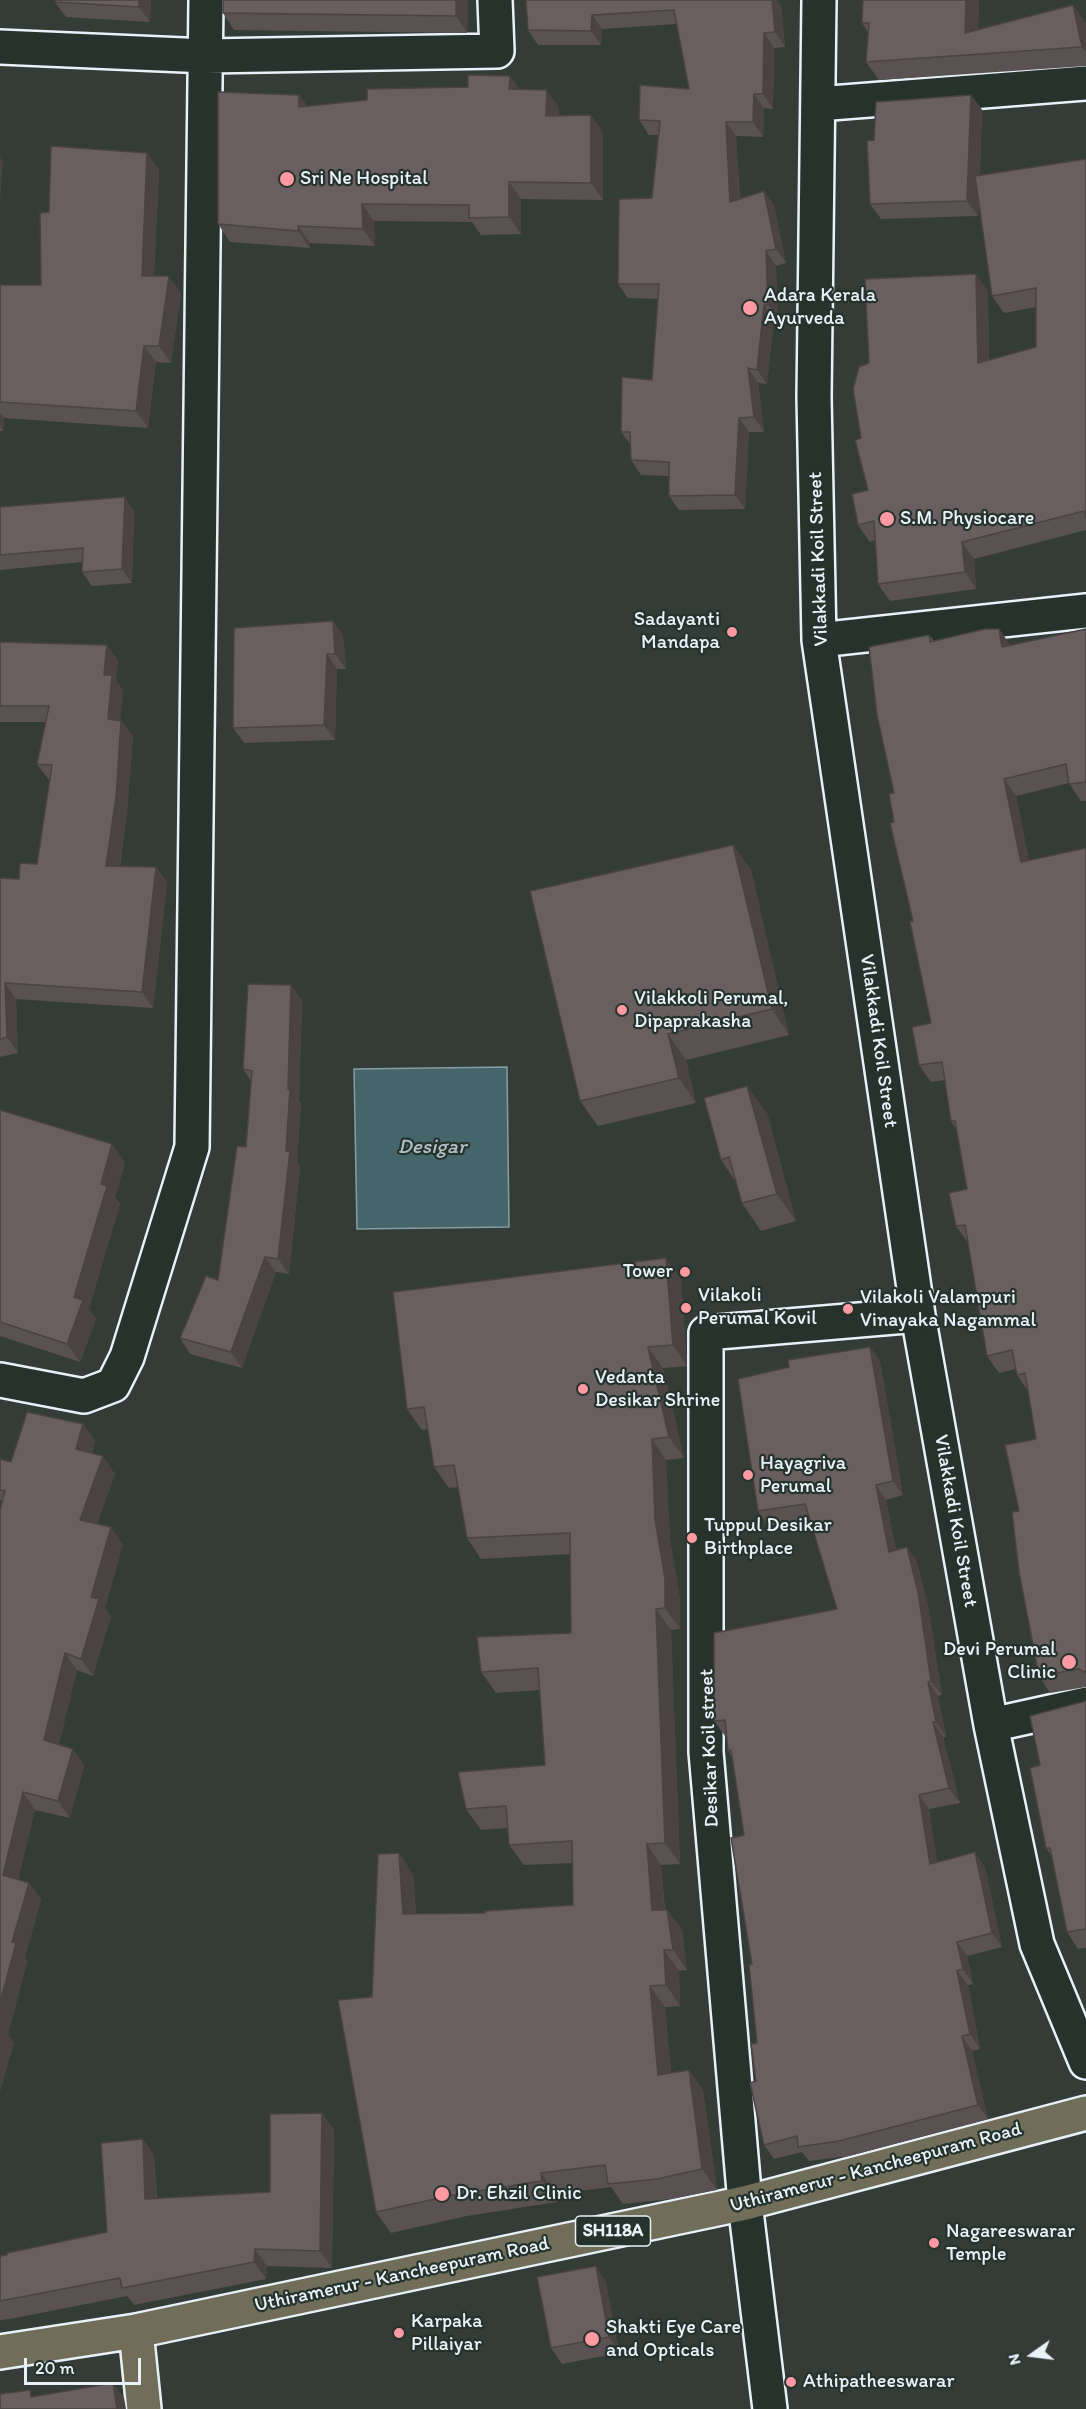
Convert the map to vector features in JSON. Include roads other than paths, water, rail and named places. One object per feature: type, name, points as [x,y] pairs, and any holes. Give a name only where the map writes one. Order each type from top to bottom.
[{"type":"main road","name":"Uthiramerur - Kancheepuram Road","points":[[0,2352],[136,2331],[745,2203],[1086,2113]]},
{"type":"main road","points":[[136,2331],[144,2409]]},
{"type":"street","points":[[0,1380],[84,1396],[113,1385],[127,1357],[192,1147],[206,0]]},
{"type":"street","points":[[0,47],[207,56],[497,51],[495,0]]},
{"type":"street","name":"Vilakkadi Koil Street","points":[[819,0],[814,397],[819,640],[918,1315],[991,1725],[1037,1944],[1086,2062]]},
{"type":"street","points":[[818,104],[1086,83]]},
{"type":"street","points":[[819,640],[1086,611]]},
{"type":"street","name":"Desikar Koil street","points":[[770,2409],[745,2203],[706,1752],[706,1333],[918,1315]]},
{"type":"street","points":[[991,1725],[1086,1704]]},
{"type":"water","name":"Desigar","points":[[507,1067],[509,1227],[357,1229],[354,1069]]},
{"type":"place","name":"Sri Ne Hospital","points":[[287,179]]},
{"type":"place","name":"Adara Kerala Ayurveda","points":[[750,308]]},
{"type":"place","name":"S.M. Physiocare","points":[[887,519]]},
{"type":"place","name":"Sadayanti Mandapa","points":[[732,632]]},
{"type":"place","name":"Vilakkoli Perumal, Dipaprakasha","points":[[622,1010]]},
{"type":"place","name":"Tower","points":[[685,1272]]},
{"type":"place","name":"Vilakoli Perumal Kovil","points":[[686,1308]]},
{"type":"place","name":"Vilakoli Valampuri Vinayaka Nagammal","points":[[848,1309]]},
{"type":"place","name":"Vedanta Desikar Shrine","points":[[583,1389]]},
{"type":"place","name":"Hayagriva Perumal","points":[[748,1475]]},
{"type":"place","name":"Tuppul Desikar Birthplace","points":[[692,1538]]},
{"type":"place","name":"Devi Perumal Clinic","points":[[1069,1662]]},
{"type":"place","name":"Dr. Ehzil Clinic","points":[[442,2194]]},
{"type":"place","name":"Nagareeswarar Temple","points":[[934,2243]]},
{"type":"place","name":"Karpaka Pillaiyar","points":[[399,2333]]},
{"type":"place","name":"Shakti Eye Care and Opticals","points":[[592,2339]]},
{"type":"place","name":"Athipatheeswarar","points":[[791,2382]]}]
